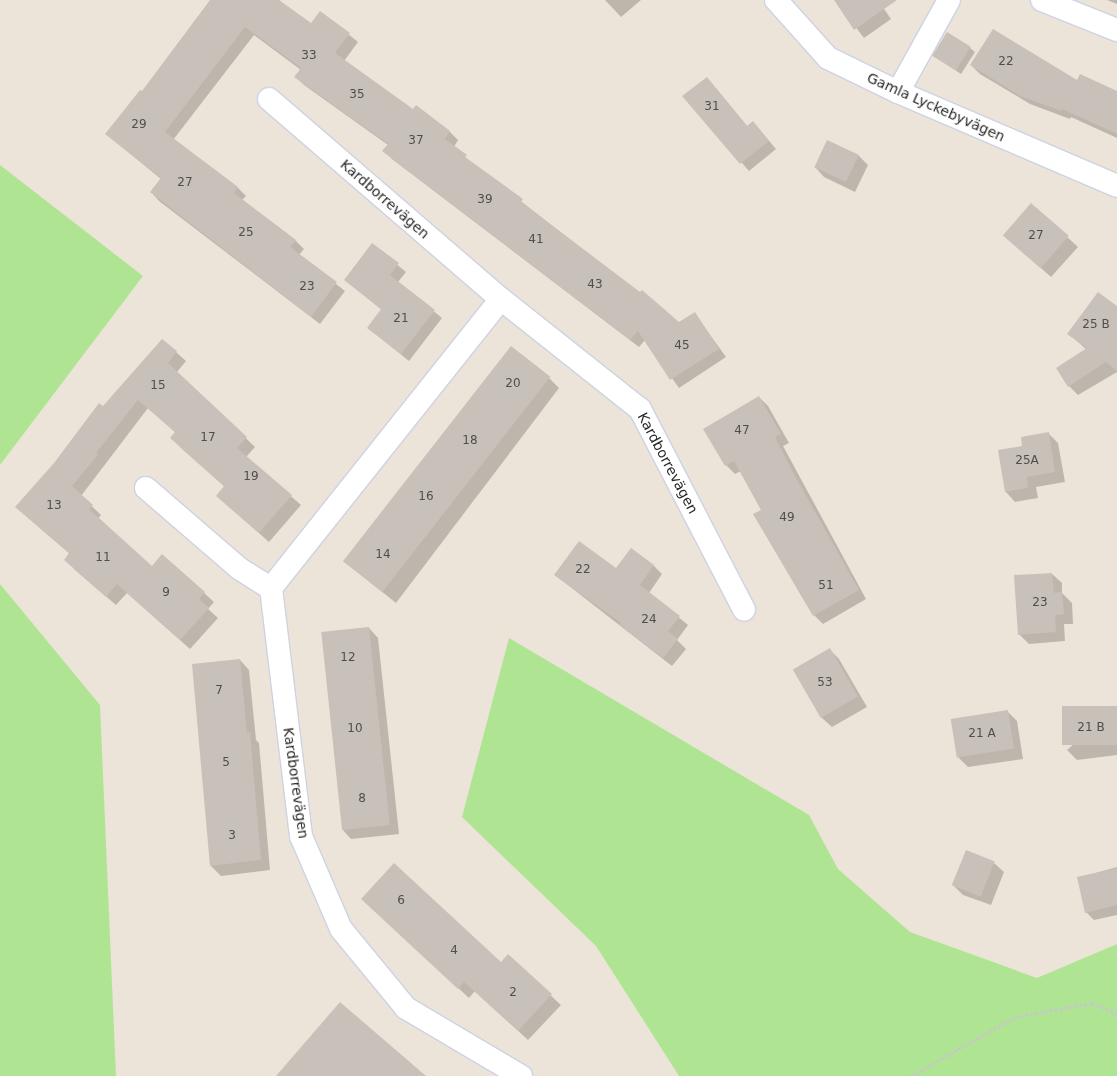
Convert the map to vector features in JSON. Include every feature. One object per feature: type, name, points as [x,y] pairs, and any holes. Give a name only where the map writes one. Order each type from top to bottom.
[{"type":"street","name":"Gamla Lyckebyvägen","points":[[776,0],[828,58],[898,92],[1117,186]]},
{"type":"street","name":"Gamla Lyckebyvägen","points":[[898,92],[949,0]]},
{"type":"street","points":[[1042,0],[1117,30]]},
{"type":"street","name":"Kardborrevägen","points":[[269,99],[501,299],[640,409],[744,610]]},
{"type":"street","points":[[146,488],[240,569],[271,588],[501,299]]},
{"type":"street","name":"Kardborrevägen","points":[[271,588],[301,836],[341,929],[406,1008],[521,1076]]},
{"type":"path","points":[[910,1076],[1015,1017],[1092,1004],[1117,1014]]},
{"type":"green space","points":[[0,165],[143,276],[0,465]]},
{"type":"green space","points":[[0,584],[100,705],[116,1076],[0,1076]]},
{"type":"green space","points":[[509,638],[809,815],[838,869],[910,932],[1037,978],[1117,944],[1117,1076],[679,1076],[596,946],[462,817]]},
{"type":"building","points":[[210,0],[279,0],[311,23],[320,11],[350,33],[335,53],[413,109],[416,105],[450,131],[445,139],[467,155],[465,157],[523,199],[521,202],[640,292],[642,290],[679,322],[695,312],[719,349],[670,380],[638,331],[630,340],[382,151],[388,144],[294,77],[301,68],[245,27],[165,132],[238,187],[234,193],[296,240],[290,247],[337,282],[311,317],[150,192],[161,178],[105,134],[140,90],[142,91]]},
{"type":"building","points":[[834,0],[897,0],[854,30]]},
{"type":"building","points":[[993,29],[1077,80],[1080,74],[1117,91],[1117,134],[1062,109],[1061,111],[1020,96],[970,65]]},
{"type":"building","points":[[947,32],[971,47],[956,71],[932,56]]},
{"type":"building","points":[[707,77],[747,126],[753,121],[769,141],[740,164],[682,96]]},
{"type":"building","points":[[827,140],[859,155],[846,182],[814,167]]},
{"type":"building","points":[[1031,203],[1069,236],[1041,268],[1003,235]]},
{"type":"building","points":[[372,243],[399,263],[390,275],[435,310],[401,354],[367,328],[381,309],[344,280]]},
{"type":"building","points":[[1098,292],[1117,306],[1117,371],[1106,362],[1068,387],[1056,368],[1087,348],[1067,334]]},
{"type":"building","points":[[162,339],[177,351],[168,363],[247,437],[237,448],[292,495],[259,533],[216,496],[224,486],[170,438],[175,432],[138,400],[96,453],[98,455],[72,486],[93,505],[89,509],[152,566],[162,554],[205,592],[199,599],[209,608],[180,640],[117,584],[106,597],[64,560],[69,553],[15,507],[54,463],[99,403],[103,406]]},
{"type":"building","points":[[511,346],[550,377],[382,592],[343,561]]},
{"type":"building","points":[[759,396],[781,434],[775,437],[796,478],[859,590],[813,616],[753,514],[761,510],[734,461],[725,466],[703,429]]},
{"type":"building","points":[[1049,432],[1055,472],[1027,477],[1028,488],[1005,492],[998,450],[1022,446],[1021,437]]},
{"type":"building","points":[[579,541],[616,568],[631,548],[654,565],[640,585],[680,616],[668,631],[678,639],[663,658],[619,625],[621,623],[554,575]]},
{"type":"building","points":[[1052,573],[1054,593],[1062,592],[1064,614],[1055,615],[1056,632],[1018,635],[1014,575]]},
{"type":"building","points":[[369,627],[390,825],[342,830],[321,632]]},
{"type":"building","points":[[830,648],[858,696],[821,718],[793,670]]},
{"type":"building","points":[[240,659],[247,733],[250,732],[261,860],[210,866],[192,664]]},
{"type":"building","points":[[1062,706],[1117,706],[1117,745],[1062,745]]},
{"type":"building","points":[[1008,710],[1014,749],[957,758],[951,719]]},
{"type":"building","points":[[966,850],[995,862],[981,897],[952,885]]},
{"type":"building","points":[[394,863],[501,962],[508,954],[552,994],[518,1031],[464,982],[458,989],[361,899]]},
{"type":"building","points":[[1117,868],[1117,905],[1085,913],[1077,877]]},
{"type":"building","points":[[340,1002],[426,1076],[276,1076]]}]
